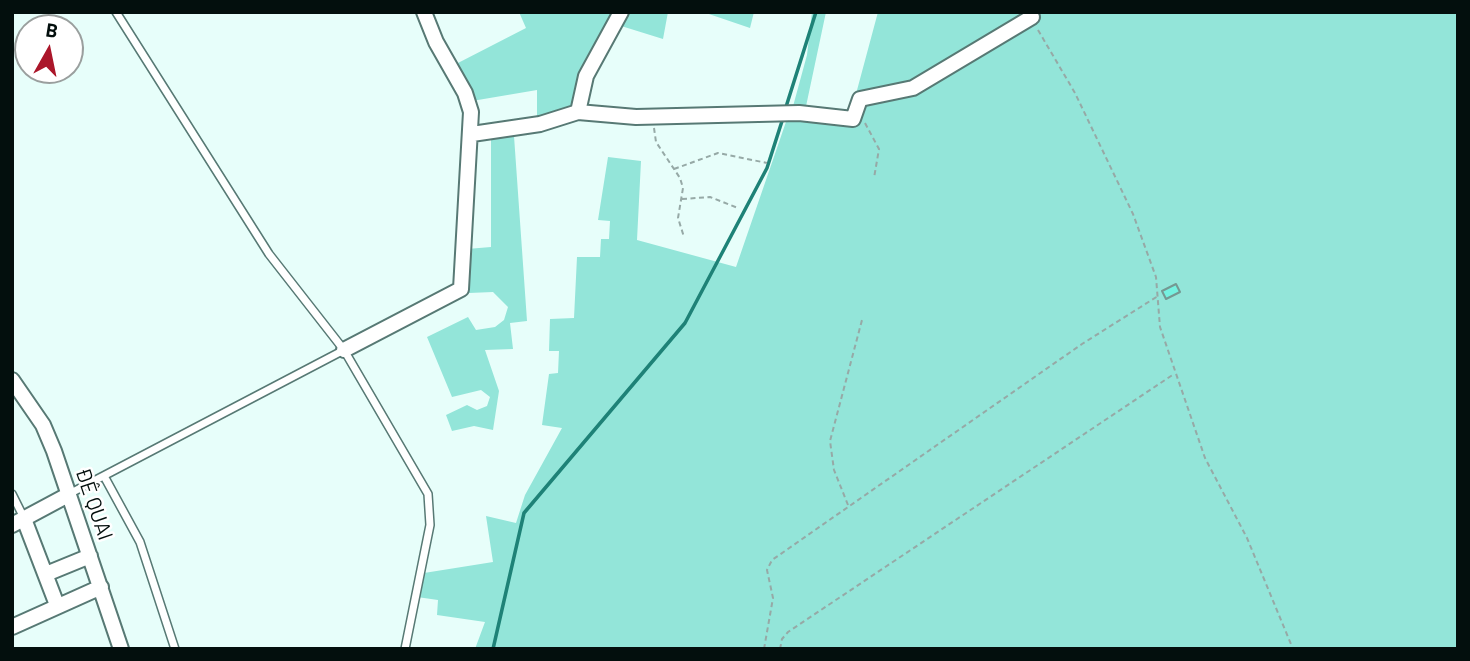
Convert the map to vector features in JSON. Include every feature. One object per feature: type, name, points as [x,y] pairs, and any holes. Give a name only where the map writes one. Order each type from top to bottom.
[{"type":"street","points":[[344,351],[461,289],[472,134],[471,113],[465,93],[436,41],[424,12]]},
{"type":"street","points":[[578,113],[586,76],[621,12]]},
{"type":"street","points":[[472,134],[540,124],[578,113],[652,117],[777,113],[855,117],[860,99],[913,88],[1032,17]]},
{"type":"street","name":"ĐÊ QUAI","points":[[12,380],[18,397],[43,425],[121,649]]},
{"type":"street","points":[[57,605],[46,575],[18,522],[68,495]]},
{"type":"street","points":[[46,575],[90,556]]},
{"type":"street","points":[[14,621],[101,587]]},
{"type":"lane","points":[[116,12],[269,254],[344,351],[428,494],[430,525],[405,649]]},
{"type":"lane","points":[[68,495],[344,351]]},
{"type":"lane","points":[[104,476],[140,542],[175,649]]},
{"type":"lane","points":[[12,494],[18,522]]},
{"type":"path","points":[[1032,17],[1081,104],[1133,214],[1153,269],[1160,327],[1205,458],[1247,538],[1293,649]]},
{"type":"path","points":[[652,117],[656,142],[680,178],[678,218],[684,237]]},
{"type":"path","points":[[855,117],[870,128],[879,149],[874,178]]},
{"type":"path","points":[[673,169],[718,153],[767,163]]},
{"type":"path","points":[[681,200],[710,197],[738,208]]},
{"type":"path","points":[[764,649],[773,598],[767,570],[772,560],[1082,344],[1158,296]]},
{"type":"path","points":[[848,506],[834,470],[830,441],[862,320]]},
{"type":"path","points":[[780,649],[788,632],[1175,373]]},
{"type":"green space","points":[[519,12],[616,12],[575,93],[574,108],[537,117],[537,90],[472,101],[456,64],[526,28]]},
{"type":"green space","points":[[626,12],[668,12],[663,39],[618,25]]},
{"type":"green space","points":[[703,12],[754,12],[750,28]]},
{"type":"green space","points":[[812,12],[826,12],[805,111],[792,110],[807,55]]},
{"type":"green space","points":[[878,12],[1458,12],[1458,649],[475,649],[485,622],[437,615],[438,600],[417,597],[424,573],[493,562],[486,516],[516,523],[525,495],[562,428],[542,425],[549,374],[558,373],[559,351],[549,351],[550,319],[574,318],[577,257],[600,257],[601,239],[609,239],[610,221],[598,220],[608,157],[641,161],[637,240],[736,267],[788,116],[849,120]]},
{"type":"green space","points":[[514,136],[527,321],[510,323],[513,349],[485,350],[499,391],[493,430],[474,426],[452,431],[446,415],[467,405],[477,410],[487,406],[490,397],[481,390],[452,397],[427,337],[468,317],[476,330],[495,327],[504,320],[508,307],[493,292],[469,293],[467,249],[491,247],[491,138]]},
{"type":"building","points":[[1176,284],[1180,292],[1166,299],[1162,291]]},
{"type":"waterway","points":[[785,110],[816,12]]},
{"type":"waterway","points":[[493,649],[524,513],[685,323],[767,168],[783,118]]}]
